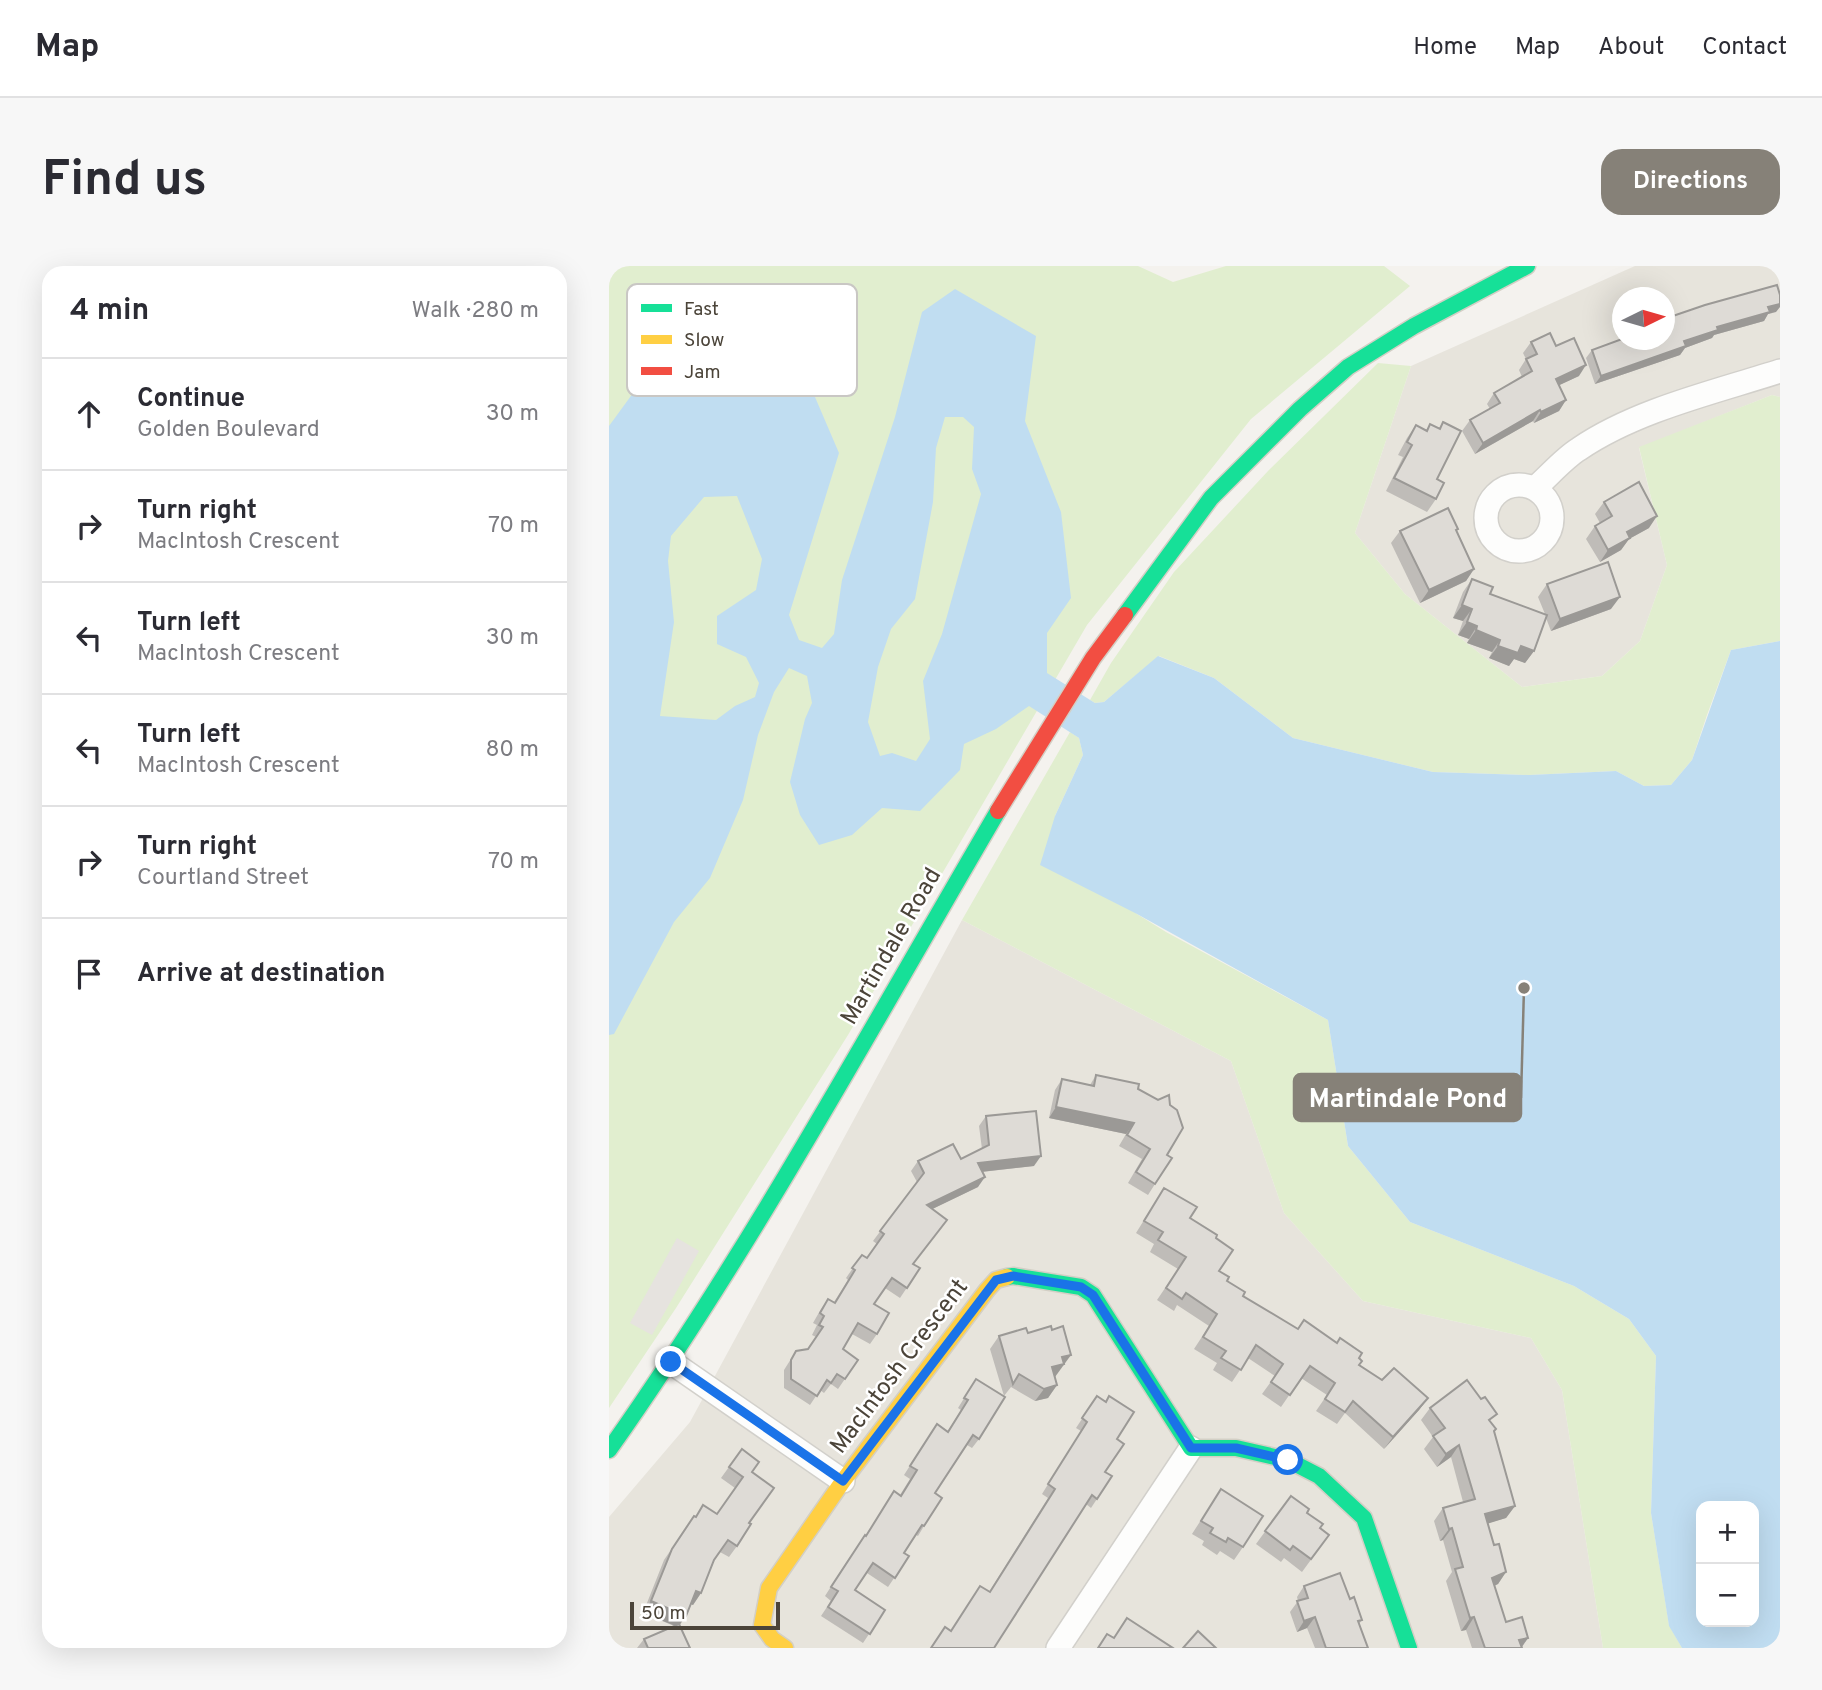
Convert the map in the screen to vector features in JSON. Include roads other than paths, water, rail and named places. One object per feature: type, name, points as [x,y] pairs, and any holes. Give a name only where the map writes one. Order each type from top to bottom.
[{"type":"main road","name":"Martindale Road","points":[[671,1362],[734,1262],[1014,784],[1093,658],[1211,498],[1300,409],[1348,367],[1414,326],[1527,266]]},
{"type":"main road","name":"MacIntosh Crescent","points":[[785,1648],[772,1639],[762,1625],[769,1588],[843,1481],[996,1280],[1013,1276],[1081,1287],[1093,1295],[1191,1448]]},
{"type":"main road","points":[[609,1450],[671,1362]]},
{"type":"main road","points":[[1191,1448],[1236,1448],[1288,1460],[1319,1476],[1364,1518],[1409,1648]]},
{"type":"street","points":[[1535,488],[1578,449],[1615,430],[1649,414],[1780,371]]},
{"type":"street","points":[[671,1362],[843,1481]]},
{"type":"street","points":[[1058,1648],[1191,1448]]},
{"type":"water","points":[[955,289],[1036,336],[1025,421],[1061,512],[1071,598],[1047,633],[1047,673],[1095,703],[1104,702],[1158,656],[1214,678],[1293,738],[1433,772],[1529,775],[1616,771],[1644,786],[1671,785],[1692,760],[1731,650],[1780,641],[1780,1648],[1682,1648],[1669,1626],[1651,1513],[1656,1356],[1629,1319],[1574,1286],[1410,1222],[1348,1146],[1328,1020],[1137,914],[1040,865],[1055,816],[1083,755],[1079,738],[1029,706],[996,729],[964,744],[960,770],[920,811],[882,808],[852,835],[819,845],[800,815],[790,782],[805,719],[812,703],[807,676],[789,668],[774,692],[758,735],[743,800],[710,878],[674,922],[614,1034],[609,1035],[609,426],[631,396],[815,397],[839,453],[789,615],[799,640],[822,648],[834,634],[842,580],[895,417],[922,312]],"holes":[[[945,417],[963,417],[974,427],[972,469],[981,494],[942,634],[923,681],[930,739],[916,761],[892,753],[880,756],[868,722],[878,667],[891,629],[915,599],[933,502],[936,448]],[[737,496],[762,559],[756,590],[717,616],[717,644],[746,657],[759,683],[755,697],[735,706],[716,720],[660,716],[674,622],[668,561],[671,536],[704,497]]]},
{"type":"place","name":"Martindale Pond","points":[[1524,988]]}]
